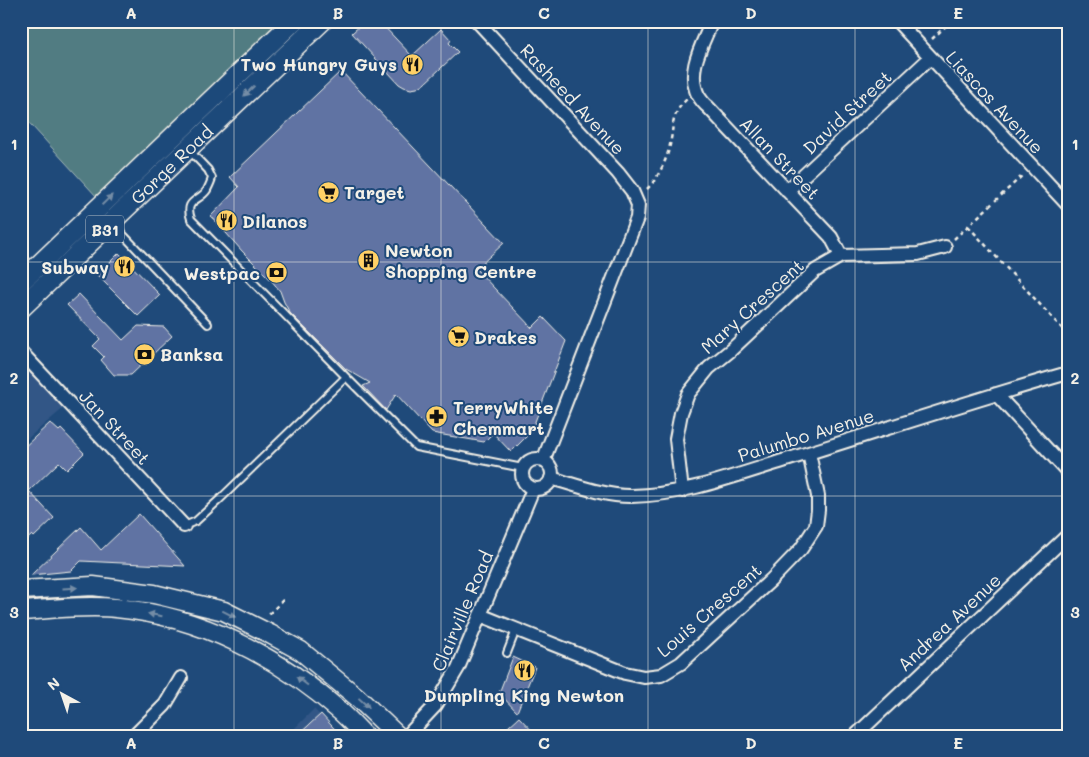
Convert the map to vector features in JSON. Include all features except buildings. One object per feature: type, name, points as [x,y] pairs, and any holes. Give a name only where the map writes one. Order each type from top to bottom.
[{"type":"main road","name":"Gorge Road","points":[[21,282],[294,21]]},
{"type":"main road","name":"Gorge Road","points":[[21,308],[322,21]]},
{"type":"main road","points":[[186,125],[188,149]]},
{"type":"main road","points":[[82,224],[111,222]]},
{"type":"main road","points":[[21,590],[93,586],[154,594],[224,611],[301,651],[357,697],[398,736]]},
{"type":"main road","points":[[21,611],[85,607],[117,608],[160,615],[194,625],[227,638],[300,679],[340,712],[365,736]]},
{"type":"street","name":"Rasheed Avenue","points":[[477,21],[618,173],[632,192],[638,205],[637,218],[543,461]]},
{"type":"street","name":"Allan Street","points":[[712,21],[693,72],[694,85],[699,96],[708,108],[831,237],[841,256]]},
{"type":"street","name":"Liascos Avenue","points":[[898,21],[1068,205]]},
{"type":"street","name":"David Street","points":[[787,191],[926,53]]},
{"type":"street","name":"Mary Crescent","points":[[682,491],[676,438],[681,414],[688,394],[709,368],[816,271],[841,256],[918,254],[945,247]]},
{"type":"street","name":"Jan Street","points":[[21,352],[184,526]]},
{"type":"street","name":"Palumbo Avenue","points":[[551,478],[599,492],[629,497],[653,496],[682,491],[1068,373]]},
{"type":"street","points":[[996,394],[1068,472]]},
{"type":"street","name":"Louis Crescent","points":[[480,615],[625,673],[644,676],[661,675],[681,663],[801,549],[816,526],[818,510],[818,496],[809,453]]},
{"type":"street","points":[[538,459],[548,465],[551,470],[551,478],[546,486],[539,490],[532,489],[522,479],[521,473],[523,468],[531,460],[538,459]]},
{"type":"street","name":"Clairville Road","points":[[407,736],[436,705],[458,668],[532,489]]},
{"type":"street","name":"Andrea Avenue","points":[[855,736],[1068,535]]},
{"type":"street","points":[[134,736],[165,705],[181,678]]},
{"type":"lane","points":[[188,149],[208,170],[212,178],[207,191],[190,205],[188,212],[191,219],[416,447],[523,468]]},
{"type":"lane","points":[[111,222],[208,324]]},
{"type":"lane","points":[[184,526],[196,521],[219,500],[346,377]]},
{"type":"lane","points":[[507,653],[516,630]]},
{"type":"path","points":[[926,53],[951,21]]},
{"type":"path","points":[[647,189],[653,184],[668,154],[672,138],[672,124],[677,110],[688,98]]},
{"type":"path","points":[[945,247],[1032,166]]},
{"type":"path","points":[[968,226],[1068,335]]},
{"type":"path","points":[[269,614],[284,599]]},
{"type":"shaded area","points":[[21,359],[65,407],[21,444]]},
{"type":"shaded area","points":[[314,709],[339,736],[287,736]]},
{"type":"green space","points":[[21,21],[285,21],[97,197],[21,114]]},
{"type":"place","name":"Two Hungry Guys","points":[[413,64]]},
{"type":"place","name":"Target","points":[[328,192]]},
{"type":"place","name":"Dilanos","points":[[226,221]]},
{"type":"place","name":"Newton Shopping Centre","points":[[369,260]]},
{"type":"place","name":"Subway","points":[[125,267]]},
{"type":"place","name":"Westpac","points":[[276,273]]},
{"type":"place","name":"Drakes","points":[[458,337]]},
{"type":"place","name":"Banksa","points":[[144,354]]},
{"type":"place","name":"TerryWhite Chemmart","points":[[437,417]]},
{"type":"place","name":"Dumpling King Newton","points":[[524,670]]}]
